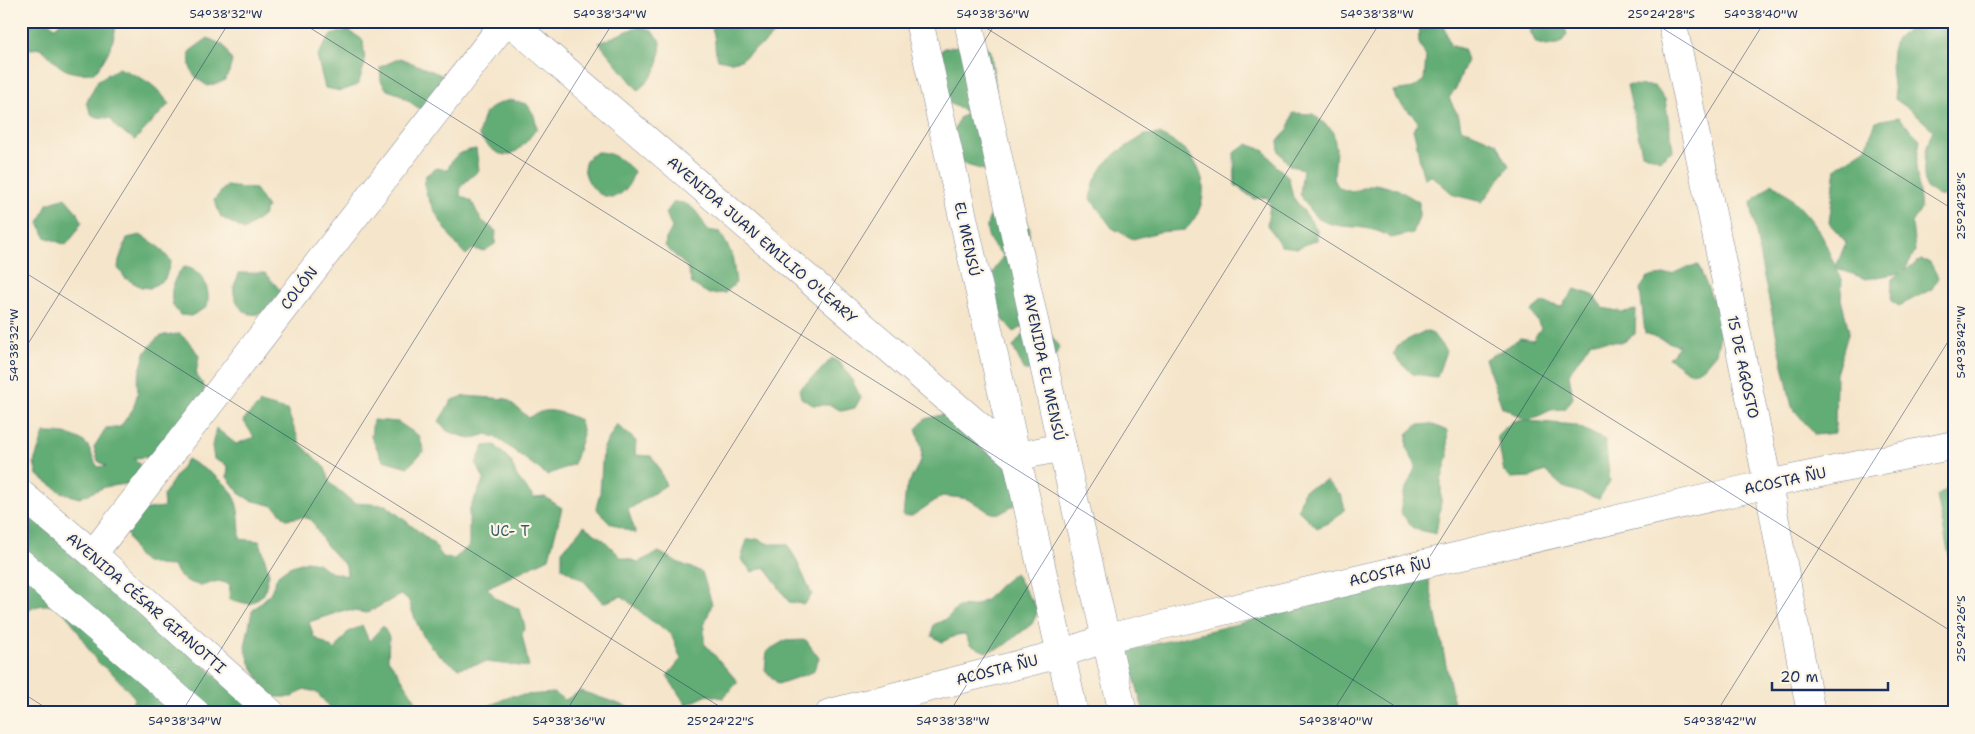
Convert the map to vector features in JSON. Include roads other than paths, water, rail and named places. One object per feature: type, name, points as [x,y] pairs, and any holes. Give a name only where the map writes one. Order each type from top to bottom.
[{"type":"street","name":"AVENIDA JUAN EMILIO O'LEARY","points":[[508,21],[1016,457]]},
{"type":"street","name":"COLÓN","points":[[93,554],[508,21]]},
{"type":"street","name":"EL MENSÚ","points":[[919,21],[1016,457]]},
{"type":"street","name":"AVENIDA EL MENSÚ","points":[[968,21],[1123,713]]},
{"type":"street","name":"15 DE AGOSTO","points":[[1672,21],[1768,484],[1811,713]]},
{"type":"street","name":"ACOSTA ÑU","points":[[830,713],[1060,654],[1107,638],[1768,484],[1954,445]]},
{"type":"street","points":[[1062,447],[1016,457],[1074,713]]},
{"type":"street","name":"AVENIDA CÉSAR GIANOTTI","points":[[21,494],[93,554],[271,713]]},
{"type":"street","points":[[21,563],[196,713]]},
{"type":"park label","name":"UC- T","points":[[510,531]]}]
